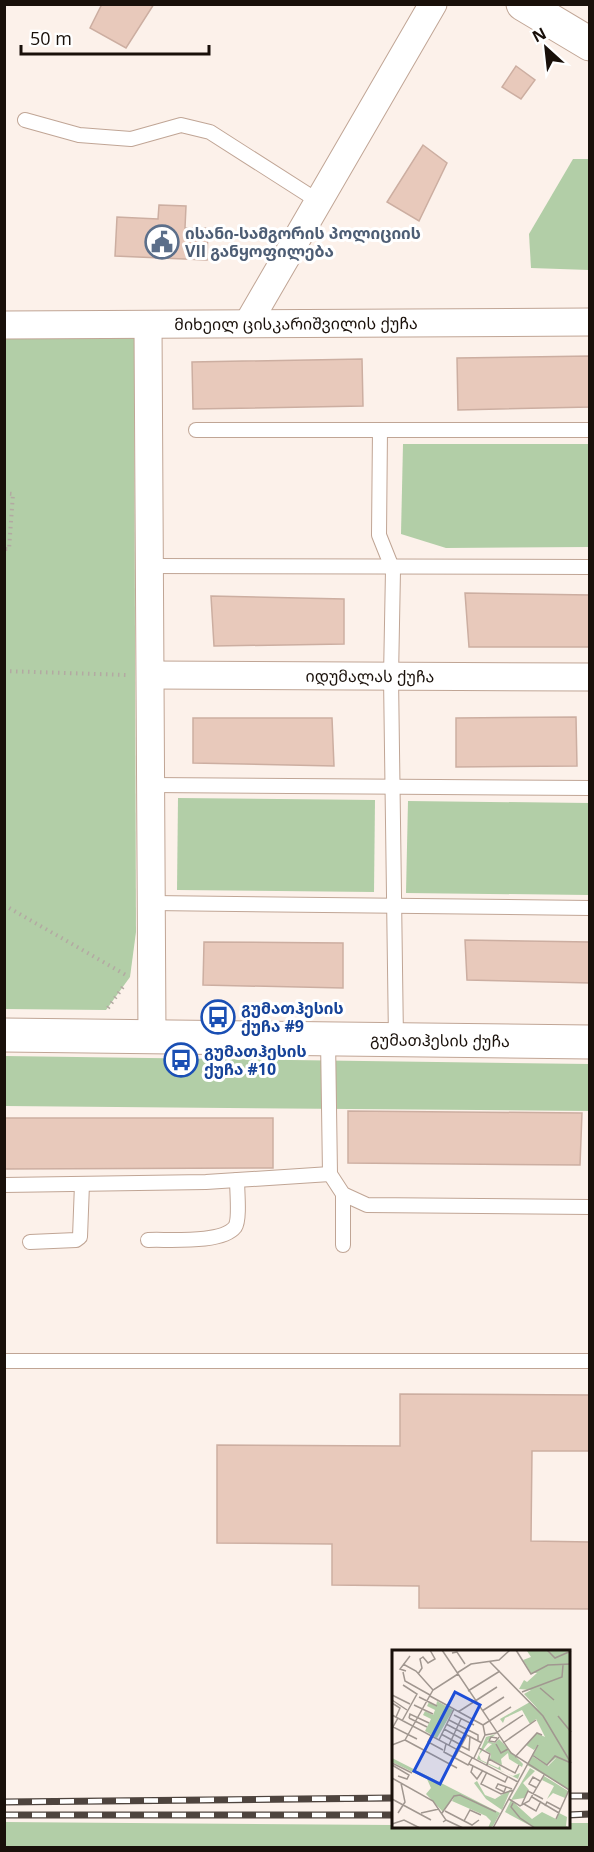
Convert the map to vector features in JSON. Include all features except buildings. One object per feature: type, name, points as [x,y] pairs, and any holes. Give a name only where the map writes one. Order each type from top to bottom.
[{"type":"street","points":[[248,323],[433,4]]},
{"type":"street","points":[[523,4],[590,44]]},
{"type":"street","name":"მიხეილ ცისკარიშვილის ქუჩა","points":[[4,325],[590,322]]},
{"type":"street","points":[[148,325],[152,1037]]},
{"type":"street","name":"იდუმალას ქუჩა","points":[[151,675],[590,677]]},
{"type":"street","name":"გუმათჰესის ქუჩა","points":[[4,1035],[590,1042]]},
{"type":"lane","points":[[25,120],[79,135],[131,139],[181,126],[210,132],[318,201]]},
{"type":"lane","points":[[196,430],[590,430]]},
{"type":"lane","points":[[380,430],[379,535],[393,570],[396,1040]]},
{"type":"lane","points":[[150,566],[590,567]]},
{"type":"lane","points":[[151,785],[590,788]]},
{"type":"lane","points":[[152,903],[590,908]]},
{"type":"lane","points":[[328,1039],[330,1174],[343,1194],[367,1205],[590,1207]]},
{"type":"lane","points":[[4,1185],[237,1180],[330,1174]]},
{"type":"lane","points":[[148,1240],[210,1238],[226,1234],[235,1227],[237,1219],[237,1180]]},
{"type":"lane","points":[[30,1242],[76,1240],[80,1237],[82,1184]]},
{"type":"lane","points":[[343,1194],[343,1245]]},
{"type":"lane","points":[[4,1361],[590,1361]]},
{"type":"path","points":[[4,493],[13,494],[9,549],[4,549]]},
{"type":"path","points":[[4,671],[151,675]]},
{"type":"path","points":[[4,905],[130,977],[106,1010]]},
{"type":"green space","points":[[573,159],[589,159],[589,270],[531,268],[529,234]]},
{"type":"green space","points":[[5,334],[134,337],[136,932],[130,977],[106,1010],[5,1009]]},
{"type":"green space","points":[[403,444],[589,444],[589,547],[446,548],[401,534]]},
{"type":"green space","points":[[178,798],[375,800],[374,892],[177,890]]},
{"type":"green space","points":[[408,801],[589,803],[589,895],[406,893]]},
{"type":"green space","points":[[5,1056],[589,1064],[589,1111],[5,1106]]},
{"type":"green space","points":[[5,1822],[392,1825],[392,1828],[570,1828],[570,1823],[589,1823],[590,1847],[5,1848]]},
{"type":"railway","points":[[570,1796],[590,1796]]},
{"type":"railway","points":[[4,1802],[392,1798]]},
{"type":"railway","points":[[570,1815],[590,1814]]},
{"type":"railway","points":[[4,1815],[392,1815]]},
{"type":"place","name":"ისანი-სამგორის პოლიციის VII განყოფილება","points":[[162,242]]},
{"type":"place","name":"გუმათჰესის ქუჩა #9","points":[[218,1017]]},
{"type":"place","name":"გუმათჰესის ქუჩა #10","points":[[181,1060]]}]
